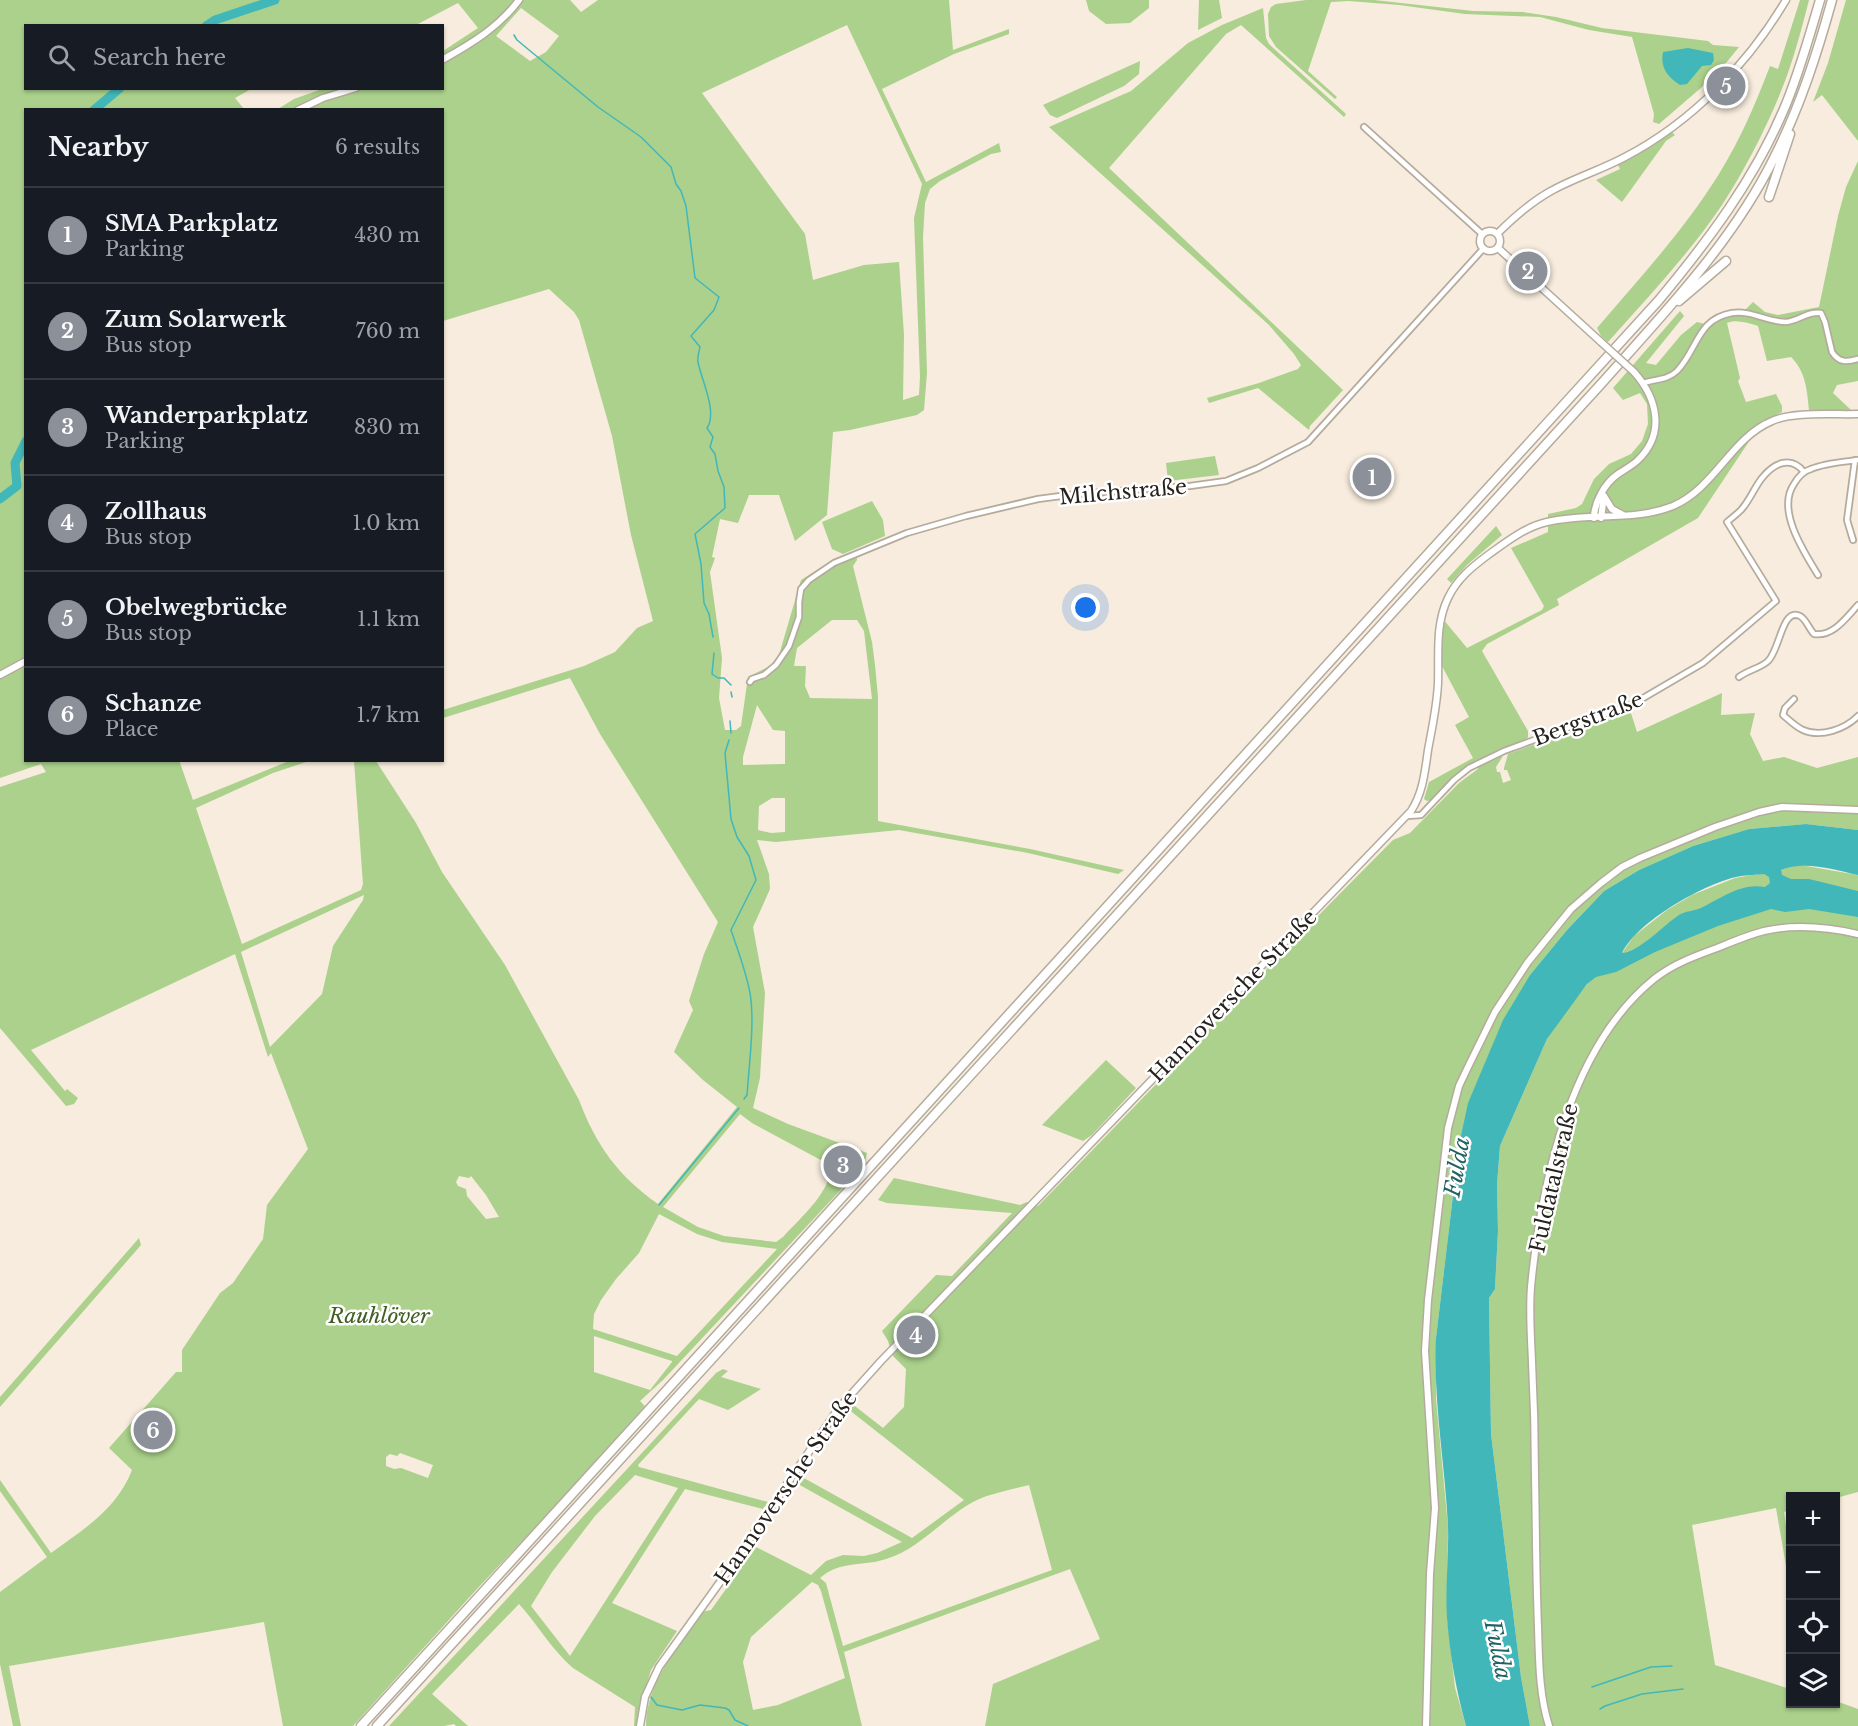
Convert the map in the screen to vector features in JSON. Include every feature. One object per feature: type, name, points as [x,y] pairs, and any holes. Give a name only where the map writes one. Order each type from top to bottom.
[{"type":"highway","points":[[361,1726],[1659,300],[1723,219],[1763,153],[1784,110],[1796,78],[1820,0]]},
{"type":"highway","points":[[1769,197],[1832,0]]},
{"type":"highway","points":[[377,1726],[1669,308],[1733,227],[1773,160],[1795,114]]},
{"type":"highway","points":[[1669,308],[1726,261]]},
{"type":"main road","points":[[444,59],[476,41],[500,21],[519,0]]},
{"type":"main road","points":[[1497,234],[1528,207],[1551,191],[1631,154],[1684,118],[1728,76],[1761,38],[1786,0]]},
{"type":"main road","points":[[302,108],[323,98],[349,90]]},
{"type":"main road","points":[[1490,231],[1497,234],[1500,241],[1498,248],[1491,252],[1483,249],[1480,241],[1482,234],[1490,231]]},
{"type":"main road","points":[[1498,248],[1634,372],[1649,393],[1655,421],[1652,437],[1642,456],[1614,477],[1596,503],[1598,518]]},
{"type":"main road","name":"Hannoversche Straße","points":[[640,1726],[645,1697],[659,1667],[728,1571],[844,1401],[1407,816],[1417,801],[1422,786],[1437,699],[1439,628],[1445,606],[1452,592],[1472,567],[1525,530],[1553,521],[1656,511],[1689,498],[1701,489],[1754,432],[1771,421],[1794,416],[1858,414]]},
{"type":"main road","points":[[1604,493],[1609,506],[1615,511],[1630,515]]},
{"type":"main road","points":[[0,675],[24,662]]},
{"type":"main road","points":[[1426,1726],[1430,1574],[1435,1508],[1425,1351],[1428,1300],[1449,1128],[1459,1086],[1495,1012],[1528,962],[1571,909],[1622,867],[1714,827],[1759,812],[1782,807],[1858,810]]},
{"type":"main road","name":"Fuldatalstraße","points":[[1549,1726],[1545,1713],[1539,1656],[1531,1288],[1538,1228],[1572,1096],[1595,1049],[1626,1004],[1673,966],[1763,931],[1814,927],[1858,934]]},
{"type":"street","points":[[1364,127],[1482,234]]},
{"type":"street","name":"Milchstraße","points":[[750,682],[764,675],[776,665],[789,646],[799,617],[801,589],[809,580],[834,563],[907,533],[1038,499],[1226,481],[1258,468],[1308,442],[1483,249]]},
{"type":"street","points":[[1643,383],[1664,379],[1677,371],[1700,334],[1718,316],[1743,312],[1777,322],[1789,322],[1812,313],[1821,313],[1834,356],[1846,362],[1858,359]]},
{"type":"street","points":[[1818,575],[1793,530],[1789,514],[1790,490],[1804,472],[1812,468],[1856,460],[1847,520],[1853,540]]},
{"type":"street","name":"Bergstraße","points":[[1407,816],[1421,815],[1454,780],[1469,768],[1483,761],[1504,751],[1622,709],[1659,690],[1703,663],[1776,602],[1727,522],[1741,511],[1762,477],[1773,468],[1785,462],[1791,462],[1797,464],[1804,472]]},
{"type":"street","points":[[1739,677],[1768,662],[1776,650],[1786,619],[1790,615],[1802,617],[1814,634],[1821,635],[1835,629],[1858,605]]},
{"type":"street","points":[[1794,699],[1785,708],[1783,715],[1802,730],[1821,734],[1853,721],[1858,716]]},
{"type":"green space","name":"Rauhlöver","points":[[0,0],[570,0],[581,12],[598,0],[949,0],[953,50],[1009,29],[1009,34],[954,54],[882,89],[926,182],[999,143],[1001,152],[991,154],[940,181],[930,189],[925,203],[923,237],[927,373],[924,410],[917,415],[833,432],[827,515],[795,541],[779,495],[749,495],[738,523],[720,519],[712,557],[715,558],[710,572],[722,658],[719,698],[725,730],[736,730],[741,726],[748,677],[770,666],[779,655],[801,580],[834,559],[856,550],[857,560],[853,566],[872,642],[878,697],[878,821],[1030,849],[1124,870],[1118,874],[1028,853],[899,830],[776,842],[757,840],[769,874],[770,889],[753,927],[765,993],[760,1078],[753,1108],[788,1124],[867,1153],[864,1165],[663,1380],[640,1401],[645,1406],[353,1726],[283,1726],[264,1622],[9,1666],[21,1726],[13,1726],[0,1664],[0,1592],[47,1557],[0,1491],[0,1480],[51,1553],[108,1507],[126,1484],[132,1470],[109,1448],[176,1372],[182,1372],[182,1350],[220,1293],[233,1283],[263,1239],[267,1205],[308,1149],[271,1053],[268,1057],[235,954],[31,1050],[65,1091],[67,1089],[78,1098],[74,1104],[66,1106],[0,1028],[0,787],[46,772],[41,764],[0,778]],"holes":[[[521,8],[559,36],[546,52],[530,61],[496,36]],[[847,25],[922,184],[914,218],[919,395],[903,400],[904,335],[899,262],[864,265],[813,280],[805,234],[702,93]],[[832,620],[857,620],[864,631],[872,699],[810,698],[805,686],[806,666],[794,666],[797,648]],[[757,705],[773,730],[785,731],[785,764],[743,765],[743,757]],[[772,798],[785,798],[785,832],[771,833],[758,830],[759,806]],[[364,895],[333,946],[322,994],[270,1047],[241,952]],[[740,1114],[752,1123],[832,1166],[830,1177],[820,1196],[776,1242],[724,1236],[698,1227],[663,1207]],[[459,1176],[469,1178],[471,1176],[499,1217],[486,1219],[467,1196],[466,1189],[458,1186],[456,1182]],[[659,1214],[697,1234],[722,1242],[777,1249],[677,1356],[593,1329],[594,1314],[616,1279],[639,1253]],[[594,1336],[672,1361],[650,1390],[594,1372]],[[400,1453],[433,1465],[428,1478],[401,1468],[394,1469],[386,1466],[386,1457],[390,1454],[397,1456]]]},
{"type":"green space","points":[[1086,0],[1149,0],[1149,8],[1130,23],[1106,24],[1089,11]]},
{"type":"green space","points":[[1199,0],[1219,0],[1222,18],[1198,30]]},
{"type":"green space","points":[[1306,0],[1374,0],[1473,11],[1523,12],[1602,28],[1739,47],[1717,74],[1659,124],[1653,122],[1654,114],[1632,37],[1589,30],[1540,17],[1465,14],[1399,5],[1331,2],[1308,71],[1337,97],[1335,99],[1276,47],[1269,36],[1268,14],[1271,7],[1276,4]]},
{"type":"green space","points":[[1800,0],[1809,0],[1789,70],[1768,122],[1741,174],[1696,241],[1608,342],[1597,328],[1677,234],[1719,174],[1747,121],[1770,66],[1778,69]]},
{"type":"green space","points":[[1846,0],[1858,0],[1858,141],[1822,95],[1813,102],[1828,63]]},
{"type":"green space","points":[[1263,8],[1266,38],[1269,44],[1346,114],[1344,117],[1241,25],[1226,34],[1109,168],[1343,390],[1310,426],[1309,430],[1258,388],[1209,403],[1207,398],[1259,383],[1298,369],[1301,365],[1269,325],[1049,127],[1131,91],[1188,43],[1222,25]]},
{"type":"green space","points":[[1140,61],[1139,74],[1124,86],[1057,118],[1050,115],[1043,105]]},
{"type":"green space","points":[[1672,132],[1675,135],[1666,141],[1622,202],[1596,180],[1620,169],[1618,165]]},
{"type":"green space","points":[[1858,161],[1858,381],[1837,385],[1833,393],[1851,410],[1809,410],[1803,375],[1791,357],[1767,361],[1758,326],[1738,321],[1727,323],[1740,378],[1738,381],[1746,402],[1776,394],[1782,406],[1782,412],[1751,429],[1750,440],[1698,518],[1557,599],[1559,605],[1487,644],[1482,651],[1528,731],[1528,737],[1526,741],[1497,751],[1474,763],[1463,770],[1431,800],[1424,799],[1429,782],[1473,758],[1455,725],[1469,717],[1442,666],[1443,619],[1467,648],[1542,610],[1544,606],[1511,548],[1548,532],[1548,514],[1576,508],[1582,504],[1594,479],[1609,464],[1631,454],[1642,441],[1648,424],[1647,404],[1640,393],[1623,400],[1613,388],[1680,311],[1684,316],[1646,363],[1656,365],[1681,335],[1697,322],[1709,325],[1718,320],[1740,315],[1753,302],[1765,312],[1778,315],[1819,307],[1838,216],[1846,187]]},
{"type":"green space","points":[[1215,456],[1219,475],[1168,481],[1166,463]]},
{"type":"green space","points":[[872,501],[883,520],[885,536],[843,554],[832,549],[822,522]]},
{"type":"green space","points":[[1496,526],[1502,535],[1467,565],[1451,583],[1447,579]]},
{"type":"green space","points":[[1722,693],[1721,715],[1755,713],[1750,734],[1763,761],[1784,757],[1817,768],[1858,757],[1858,830],[1806,824],[1749,829],[1693,846],[1639,870],[1604,891],[1567,930],[1530,975],[1459,1145],[1436,1338],[1436,1399],[1448,1527],[1447,1616],[1455,1688],[1466,1726],[985,1726],[993,1684],[1100,1639],[1070,1569],[844,1652],[862,1726],[646,1726],[647,1710],[665,1666],[701,1612],[711,1610],[756,1547],[811,1575],[826,1561],[843,1555],[864,1556],[877,1553],[902,1542],[798,1484],[802,1477],[912,1538],[964,1500],[848,1409],[851,1403],[883,1428],[904,1407],[906,1369],[893,1356],[882,1331],[936,1275],[952,1276],[1012,1213],[887,1203],[878,1200],[894,1178],[1020,1205],[1027,1202],[1038,1206],[1393,840],[1410,833],[1478,767],[1503,756],[1496,767],[1497,772],[1500,772],[1503,783],[1511,780],[1507,770],[1504,770],[1508,754],[1630,710],[1637,732]],"holes":[[[1029,1485],[1052,1570],[843,1646],[826,1583],[820,1578],[844,1566],[877,1561],[898,1554],[910,1548],[953,1515],[980,1498]],[[812,1582],[818,1585],[821,1591],[845,1678],[778,1705],[753,1710],[743,1662],[751,1637]]]},
{"type":"green space","points":[[1790,866],[1806,866],[1858,875],[1858,1492],[1840,1497],[1840,1492],[1786,1492],[1786,1511],[1784,1512],[1786,1566],[1776,1508],[1692,1525],[1715,1665],[1786,1688],[1786,1708],[1840,1708],[1840,1702],[1858,1709],[1858,1726],[1530,1726],[1521,1677],[1491,1434],[1489,1298],[1495,1289],[1500,1146],[1547,1039],[1596,973],[1622,953],[1634,936],[1667,910],[1692,895],[1735,878],[1781,870]]},
{"type":"green space","points":[[1106,1060],[1136,1088],[1092,1135],[1083,1141],[1042,1125]]},
{"type":"green space","points":[[139,1238],[141,1245],[0,1407],[0,1397]]},
{"type":"green space","points":[[723,1369],[728,1371],[721,1377],[761,1389],[728,1410],[699,1399],[638,1465],[768,1502],[763,1509],[685,1489],[612,1603],[677,1631],[651,1670],[639,1710],[638,1726],[634,1726],[635,1707],[573,1668],[519,1604],[432,1694],[468,1726],[454,1724],[389,1726],[716,1373]],"holes":[[[635,1475],[678,1488],[570,1656],[531,1606],[552,1572],[595,1516]]]},
{"type":"water","points":[[1688,48],[1713,53],[1714,60],[1711,65],[1702,66],[1687,84],[1680,85],[1671,79],[1666,71],[1663,52]]},
{"type":"water","name":"Fulda","points":[[1806,824],[1858,830],[1858,875],[1809,866],[1781,870],[1782,875],[1791,879],[1809,879],[1858,891],[1858,917],[1809,909],[1785,912],[1771,909],[1718,926],[1655,952],[1616,972],[1596,977],[1587,984],[1547,1039],[1500,1146],[1495,1289],[1489,1298],[1491,1434],[1521,1677],[1530,1726],[1466,1726],[1454,1672],[1447,1618],[1448,1526],[1438,1409],[1436,1338],[1459,1145],[1468,1103],[1503,1020],[1530,975],[1567,930],[1604,891],[1639,870],[1693,846],[1749,829]],"holes":[[[1764,874],[1769,877],[1770,883],[1765,887],[1739,889],[1701,908],[1681,914],[1636,948],[1622,953],[1630,941],[1656,917],[1689,896],[1736,877]]]},
{"type":"waterway","points":[[209,24],[275,0]]},
{"type":"waterway","points":[[514,35],[517,40],[598,107],[641,137],[671,167],[686,206],[695,278],[719,297],[714,310],[691,336],[700,347],[698,362],[711,413],[707,428],[713,437],[710,447],[715,454],[724,487],[725,508],[695,534],[701,564],[704,603],[709,614],[713,637]]},
{"type":"waterway","points":[[96,108],[118,90]]},
{"type":"waterway","points":[[0,499],[17,486],[15,463],[24,445]]},
{"type":"waterway","points":[[714,653],[712,674],[718,678],[724,678],[731,685]]},
{"type":"waterway","points":[[731,692],[732,697]]},
{"type":"waterway","points":[[730,721],[731,733]]},
{"type":"waterway","points":[[729,740],[725,753],[731,819],[737,837],[749,856],[756,880],[731,930],[746,977],[751,1004],[752,1030],[747,1095],[744,1099]]},
{"type":"waterway","points":[[659,1205],[739,1108]]},
{"type":"waterway","points":[[1592,1687],[1651,1667],[1672,1666]]},
{"type":"waterway","points":[[1600,1709],[1642,1694],[1683,1689]]},
{"type":"waterway","points":[[651,1697],[657,1705],[682,1710],[700,1705],[725,1708],[735,1720],[748,1726]]},
{"type":"place","name":"Obelwegbrücke","points":[[1726,86]]},
{"type":"place","name":"Zum Solarwerk","points":[[1528,271]]},
{"type":"place","name":"SMA Parkplatz","points":[[1372,477]]},
{"type":"place","name":"Wanderparkplatz","points":[[843,1165]]},
{"type":"place","name":"Zollhaus","points":[[916,1335]]},
{"type":"place","name":"Schanze","points":[[153,1430]]}]
